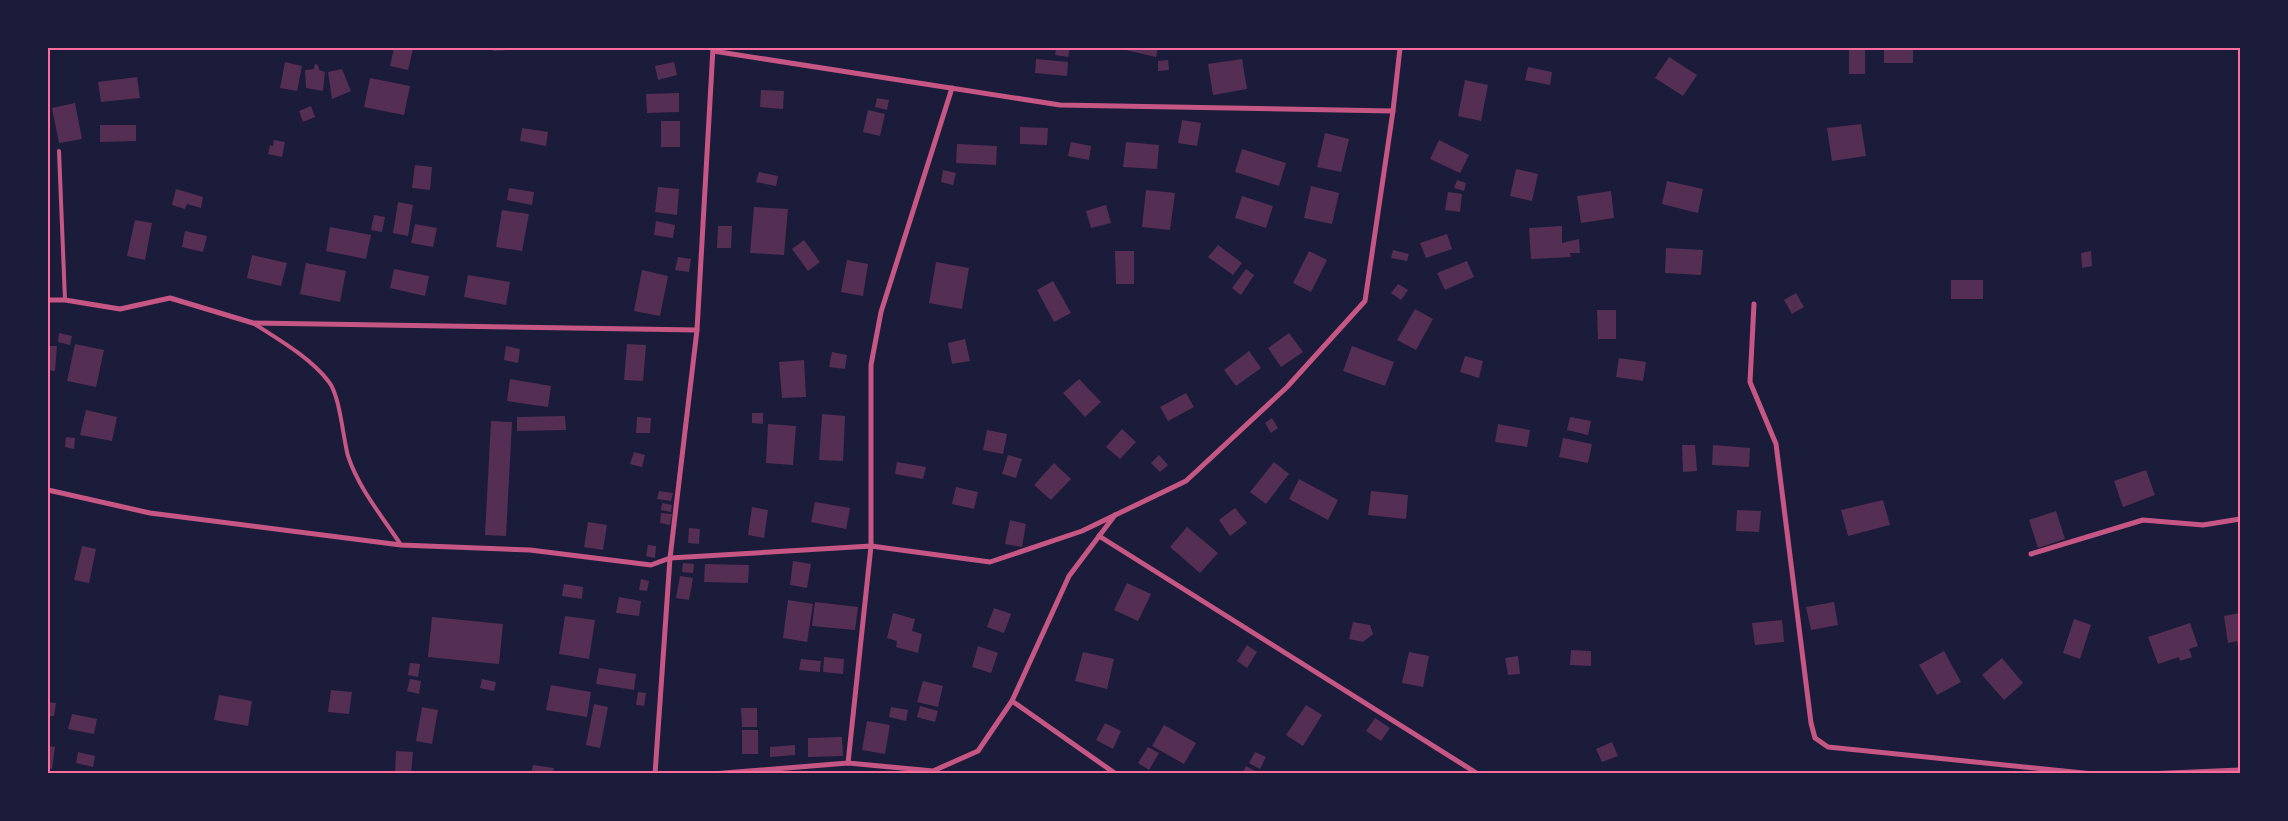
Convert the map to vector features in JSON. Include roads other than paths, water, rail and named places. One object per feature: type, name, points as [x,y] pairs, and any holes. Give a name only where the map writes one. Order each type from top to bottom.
[{"type":"street","points":[[48,490],[150,514],[401,545],[530,550],[651,565],[670,558],[871,546],[990,562],[1082,530],[1186,481],[1287,387],[1365,301],[1393,110],[1400,48]]},
{"type":"street","points":[[655,774],[670,558],[697,330],[713,50],[1060,105],[1393,110]]},
{"type":"street","points":[[848,763],[871,546],[871,365],[881,312],[952,88]]},
{"type":"street","points":[[48,300],[65,300],[120,309],[170,298],[253,323],[697,330]]},
{"type":"street","points":[[1754,304],[1750,382],[1776,444],[1810,723],[1815,738],[1828,747],[2093,774]]},
{"type":"street","points":[[712,774],[848,763],[936,773],[978,751],[1012,701],[1069,576],[1115,515]]},
{"type":"street","points":[[2031,554],[2143,520],[2202,525],[2240,519]]},
{"type":"street","points":[[1099,536],[1478,774]]},
{"type":"street","points":[[1012,701],[1116,774]]},
{"type":"street","points":[[2146,774],[2240,770]]},
{"type":"lane","points":[[59,151],[65,300]]},
{"type":"lane","points":[[253,323],[298,353],[330,382],[341,418],[348,454],[358,481],[401,545]]}]
